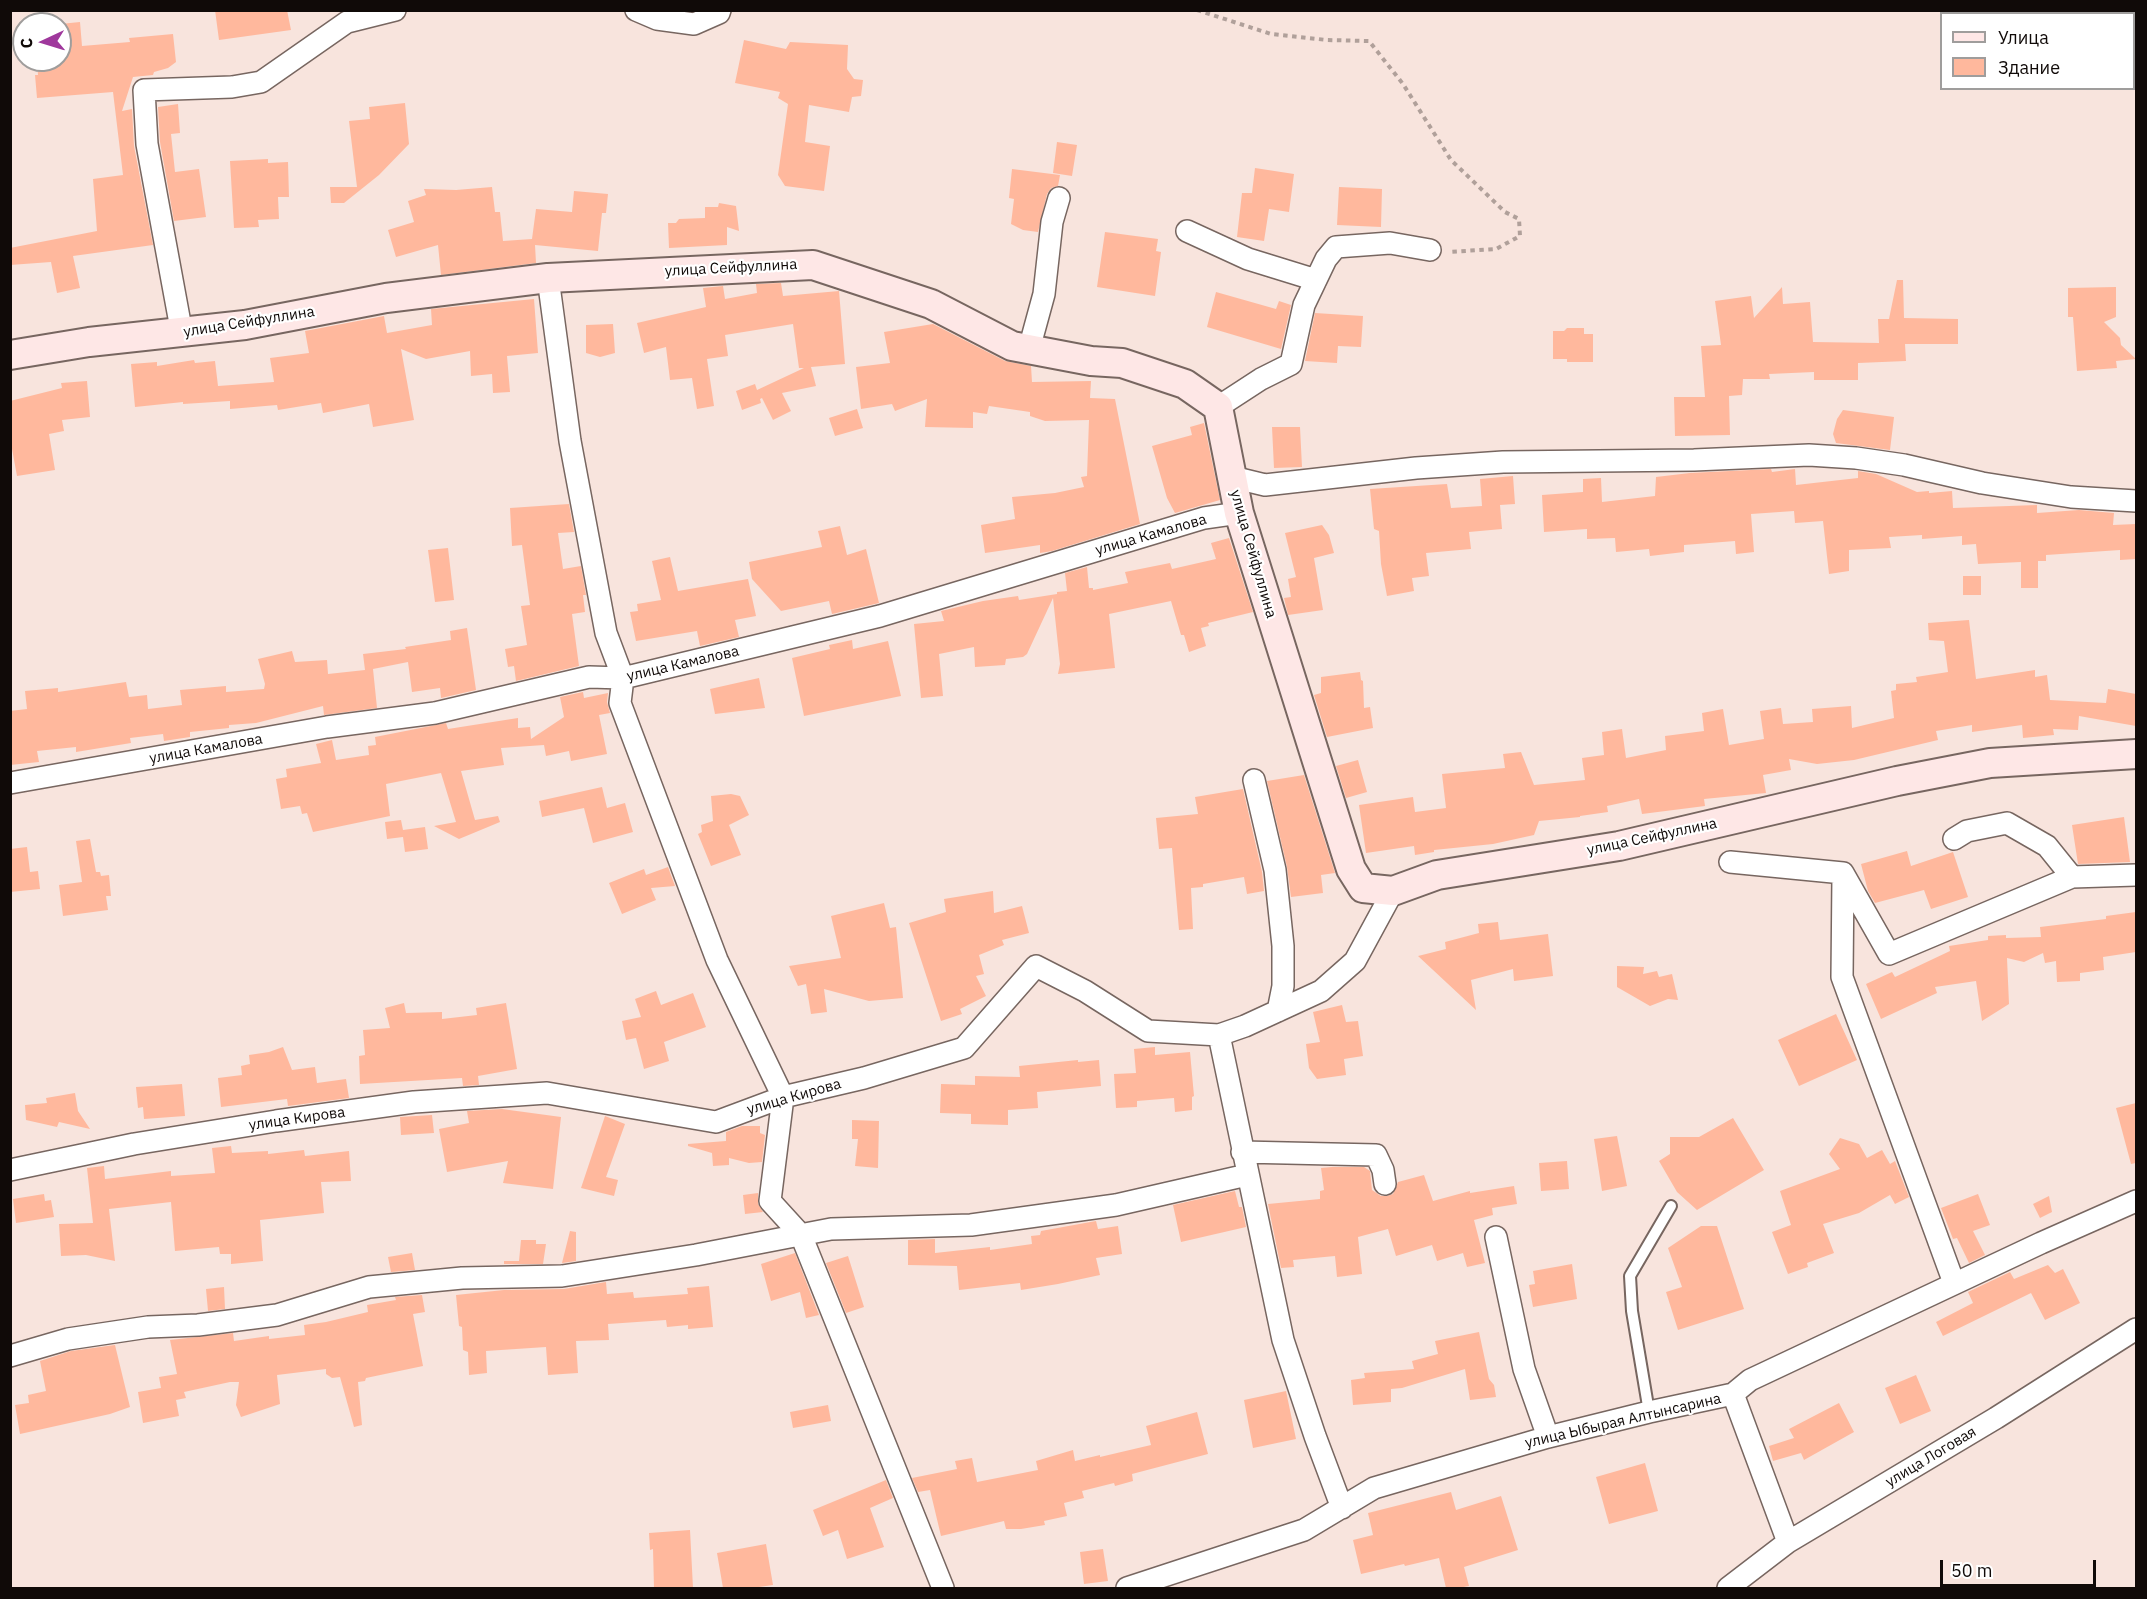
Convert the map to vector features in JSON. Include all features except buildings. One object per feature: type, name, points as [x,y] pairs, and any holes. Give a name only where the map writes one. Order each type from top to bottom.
[{"type":"street","points":[[182,334],[147,144],[144,90],[232,87],[261,82],[347,22],[396,10]]},
{"type":"street","points":[[636,10],[657,19],[694,24],[719,13],[720,10]]},
{"type":"street","points":[[1029,349],[1044,294],[1052,222],[1059,198]]},
{"type":"street","points":[[1187,231],[1248,259],[1316,280]]},
{"type":"street","points":[[1218,407],[1291,364],[1304,305],[1326,259],[1336,247],[1390,243],[1430,250]]},
{"type":"street","name":"улица Сейфуллина","points":[[10,355],[89,342],[182,334],[245,325],[386,298],[548,278],[813,265],[931,304],[1012,346],[1091,361],[1122,363],[1185,384],[1218,407],[1239,513],[1351,869],[1363,888],[1394,891],[1437,875],[1619,846],[1897,781],[1990,763],[2136,754]]},
{"type":"street","points":[[548,278],[570,441],[606,633],[623,678],[620,703],[717,960],[783,1097],[770,1201],[801,1235],[943,1588]]},
{"type":"street","points":[[1232,477],[1265,485],[1416,468],[1503,462],[1694,460],[1809,455],[1856,458],[1904,465],[1982,483],[2071,497],[2136,501]]},
{"type":"street","name":"улица Камалова","points":[[10,783],[327,727],[435,713],[589,677],[623,678],[880,616],[1204,518],[1239,513]]},
{"type":"street","points":[[1254,780],[1278,892],[1283,946],[1283,986],[1278,1011]]},
{"type":"street","points":[[1954,839],[1967,831],[2007,823],[2047,846],[2072,877]]},
{"type":"street","points":[[1730,862],[1843,873]]},
{"type":"street","points":[[1843,873],[1889,954],[2072,877],[2136,875]]},
{"type":"street","points":[[1843,873],[1842,977],[1954,1283]]},
{"type":"street","name":"улица Кирова","points":[[10,1170],[134,1144],[414,1102],[547,1093],[716,1122],[783,1097],[864,1078],[964,1048],[1036,966],[1085,991],[1148,1031],[1219,1035],[1245,1026],[1321,991],[1355,961],[1394,891]]},
{"type":"street","points":[[1219,1035],[1283,1340],[1342,1508]]},
{"type":"street","points":[[1242,1152],[1376,1155],[1383,1170],[1385,1184]]},
{"type":"street","points":[[10,1356],[80,1337],[148,1327],[198,1325],[277,1315],[369,1287],[462,1278],[562,1276],[831,1229],[971,1225],[1116,1205],[1247,1175]]},
{"type":"street","name":"улица Ыбырая Алтынсарина","points":[[1127,1588],[1304,1530],[1374,1488],[1548,1437],[1733,1394],[1750,1380],[1954,1283],[2136,1201]]},
{"type":"street","points":[[1496,1238],[1524,1369],[1548,1437]]},
{"type":"street","name":"улица Логовая","points":[[1728,1588],[1788,1542],[1996,1418],[2136,1329]]},
{"type":"street","points":[[1733,1394],[1788,1542]]},
{"type":"lane","points":[[1649,1412],[1632,1311],[1630,1276],[1671,1206]]},
{"type":"path","points":[[1197,10],[1271,34],[1369,42],[1403,84],[1451,160],[1505,212],[1519,219],[1520,236],[1496,249],[1454,253],[1430,250]]}]
